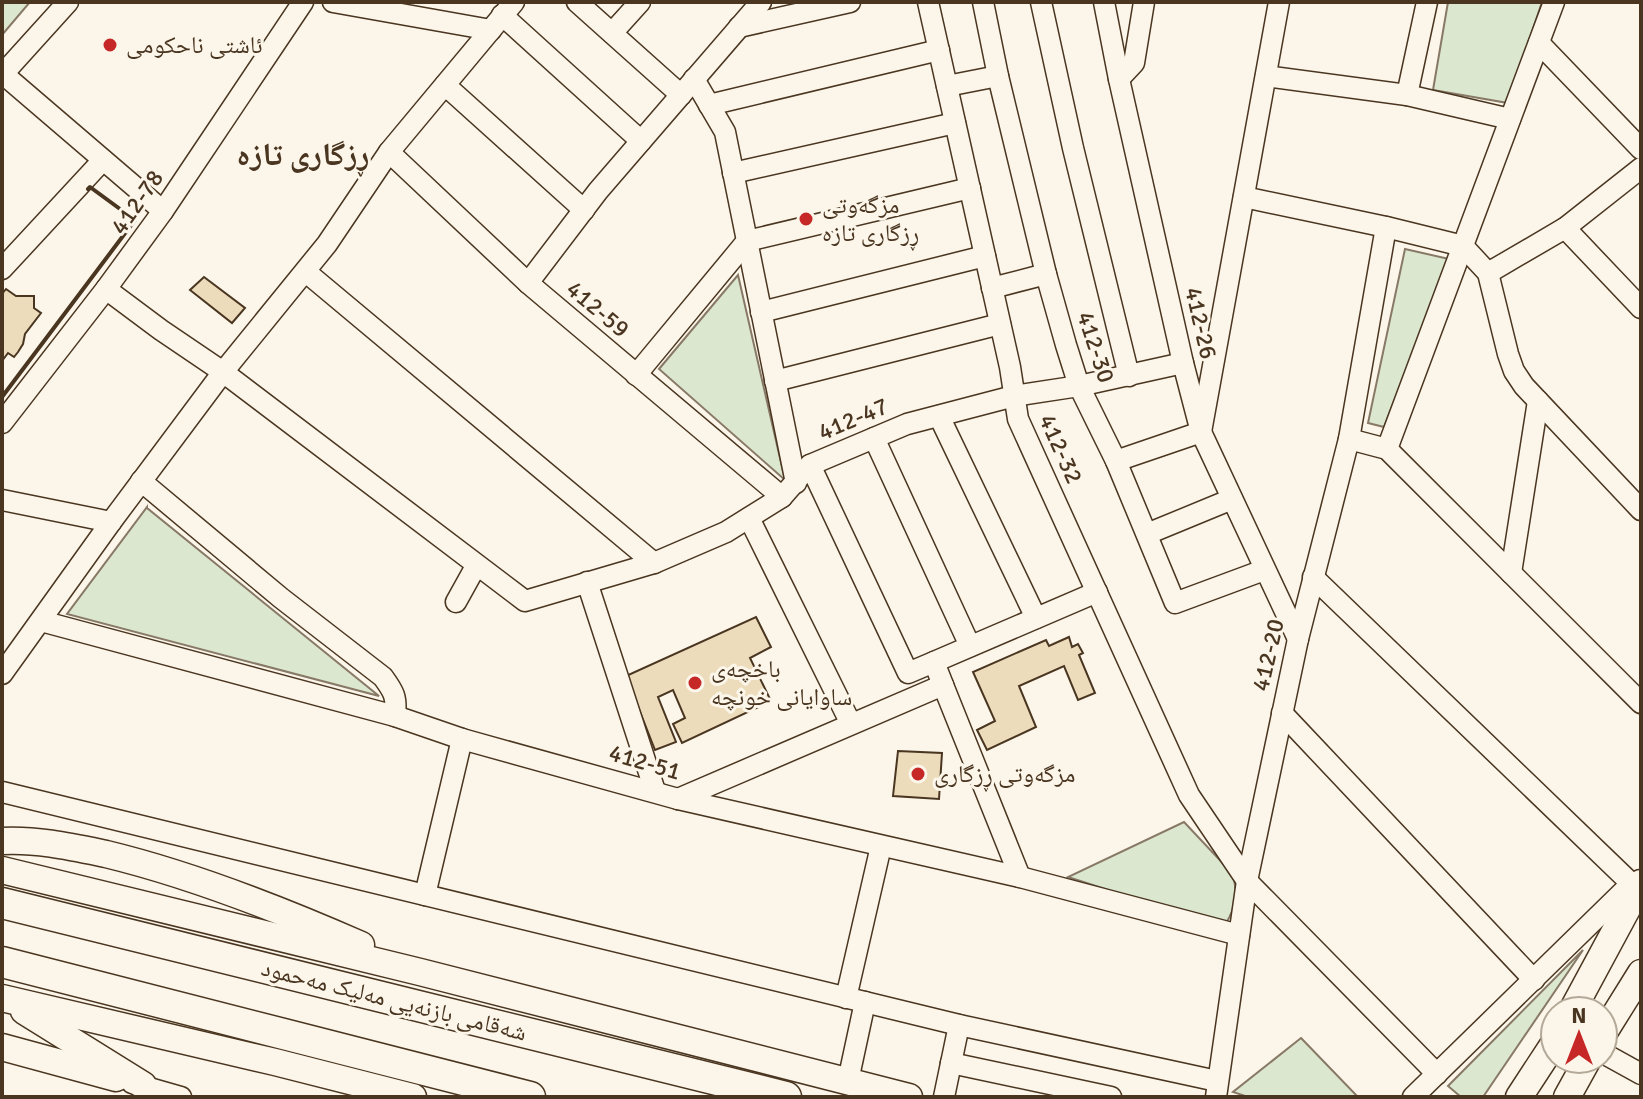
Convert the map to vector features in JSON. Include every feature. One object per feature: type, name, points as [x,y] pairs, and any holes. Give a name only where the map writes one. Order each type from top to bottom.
[{"type":"highway","name":"شەقامی بازنەیی مەلیک مەحمود","points":[[2,903],[786,1097]]},
{"type":"highway","points":[[2,962],[530,1097]]},
{"type":"main road","points":[[2,841],[80,849],[190,879],[311,923],[420,972]]},
{"type":"main road","points":[[2,870],[420,972],[909,1097]]},
{"type":"main road","points":[[1580,995],[1637,885]]},
{"type":"main road","points":[[1619,1015],[1633,998],[1641,973]]},
{"type":"main road","points":[[3,998],[143,1085]]},
{"type":"main road","points":[[3,998],[413,1097]]},
{"type":"main road","points":[[2,1047],[143,1085]]},
{"type":"main road","points":[[1519,1097],[1539,1066]]},
{"type":"main road","points":[[1567,1097],[1579,1075]]},
{"type":"street","points":[[68,2],[2,74],[163,211]]},
{"type":"street","name":"412-78","points":[[2,423],[163,211],[303,2]]},
{"type":"street","points":[[333,2],[502,16],[641,141]]},
{"type":"street","points":[[612,33],[640,2]]},
{"type":"street","points":[[528,283],[641,141],[761,2]]},
{"type":"street","points":[[739,27],[850,2]]},
{"type":"street","name":"412-32","points":[[928,2],[1000,324],[1018,419],[1189,795],[1247,881],[1437,1074]]},
{"type":"street","name":"412-30","points":[[983,2],[1046,274],[1079,386],[1116,461],[1175,603],[1264,570]]},
{"type":"street","points":[[1041,2],[1129,376]]},
{"type":"street","name":"412-26","points":[[1104,2],[1201,432],[1298,639]]},
{"type":"street","points":[[1119,79],[1134,63],[1144,2]]},
{"type":"street","points":[[1116,461],[1201,432],[1279,2]]},
{"type":"street","points":[[1407,95],[1427,2]]},
{"type":"street","points":[[1387,449],[1554,2]]},
{"type":"street","points":[[585,5],[612,33],[709,105],[725,132],[775,381],[789,490]]},
{"type":"street","points":[[2,674],[223,372],[327,244],[389,152],[502,16]]},
{"type":"street","points":[[1539,43],[1641,149]]},
{"type":"street","points":[[709,105],[939,50]]},
{"type":"street","points":[[947,86],[998,76]]},
{"type":"street","points":[[1266,76],[1407,95],[1510,119]]},
{"type":"street","points":[[445,85],[584,210]]},
{"type":"street","points":[[733,173],[955,123]]},
{"type":"street","name":"412-59","points":[[389,152],[528,283],[636,375],[789,490]]},
{"type":"street","points":[[2,269],[103,160]]},
{"type":"street","points":[[1488,273],[1565,228],[1641,168]]},
{"type":"street","points":[[636,375],[747,241],[970,188]]},
{"type":"street","points":[[1244,197],[1463,246],[1488,273],[1514,371],[1524,386],[1641,510]]},
{"type":"street","name":"412-20","points":[[1217,1089],[1247,881],[1298,639],[1349,439],[1386,227]]},
{"type":"street","points":[[1565,228],[1641,308]]},
{"type":"street","points":[[761,312],[985,256]]},
{"type":"street","points":[[306,272],[654,563]]},
{"type":"street","points":[[992,288],[1046,274]]},
{"type":"street","points":[[106,289],[223,372],[476,566],[456,602]]},
{"type":"street","points":[[775,381],[1000,324]]},
{"type":"street","name":"412-47","points":[[476,566],[525,601],[654,563],[726,532],[789,490],[810,465],[907,424],[1014,396],[1079,386],[1183,363]]},
{"type":"street","points":[[1511,573],[1538,401]]},
{"type":"street","points":[[939,416],[1036,618]]},
{"type":"street","points":[[874,438],[970,646]]},
{"type":"street","points":[[1349,439],[1387,449],[1641,703]]},
{"type":"street","points":[[810,465],[918,696]]},
{"type":"street","points":[[141,481],[281,598],[383,677],[394,692],[397,704],[395,716]]},
{"type":"street","points":[[1147,534],[1232,499]]},
{"type":"street","points":[[2,500],[111,522]]},
{"type":"street","points":[[749,518],[851,724]]},
{"type":"street","points":[[1313,577],[1637,885],[1413,1097]]},
{"type":"street","points":[[587,582],[655,791]]},
{"type":"street","points":[[908,673],[1097,592]]},
{"type":"street","name":"412-51","points":[[41,621],[395,716],[462,739],[678,799],[1020,877],[1239,935]]},
{"type":"street","points":[[934,662],[1020,877]]},
{"type":"street","points":[[678,799],[943,685]]},
{"type":"street","points":[[1282,713],[1534,980]]},
{"type":"street","points":[[425,895],[462,739]]},
{"type":"street","points":[[2,792],[1217,1089]]},
{"type":"street","points":[[848,1081],[856,1000],[881,846]]},
{"type":"street","points":[[944,1097],[959,1025]]},
{"type":"street","points":[[2,1058],[143,1085],[181,1097]]},
{"type":"street","points":[[1619,1062],[1641,1074]]},
{"type":"street","points":[[951,1063],[1111,1097]]},
{"type":"green space","points":[[2,2],[30,2],[2,35]]},
{"type":"green space","points":[[1448,2],[1542,2],[1508,103],[1433,90]]},
{"type":"green space","points":[[1405,249],[1449,259],[1384,427],[1368,423]]},
{"type":"green space","points":[[738,275],[785,480],[659,369]]},
{"type":"green space","points":[[147,508],[379,696],[67,614]]},
{"type":"green space","points":[[1184,822],[1232,873],[1235,898],[1226,923],[1216,925],[1068,877]]},
{"type":"green space","points":[[1583,950],[1552,995],[1539,995],[1539,1015],[1483,1097],[1461,1097],[1448,1086]]},
{"type":"green space","points":[[1301,1038],[1358,1097],[1248,1097],[1233,1092]]},
{"type":"building","points":[[204,277],[245,308],[232,323],[190,290]]},
{"type":"building","points":[[6,289],[16,296],[34,296],[34,308],[41,313],[25,334],[23,344],[14,357],[8,353],[2,361],[2,294]]},
{"type":"building","name":"باخچەی ساوایانی خونچە","points":[[756,617],[771,647],[750,658],[771,701],[682,743],[673,724],[685,718],[673,690],[658,697],[676,742],[655,750],[626,676]]},
{"type":"building","points":[[1069,637],[1072,647],[1078,644],[1083,653],[1079,655],[1095,693],[1078,700],[1064,666],[1019,686],[1036,727],[987,750],[977,730],[995,721],[973,672],[1046,640],[1049,646]]},
{"type":"building","name":"مزگەوتی ڕزگاری","points":[[898,751],[942,753],[939,799],[893,796]]},
{"type":"wall","points":[[2,397],[135,220],[90,187],[88,189]]},
{"type":"place","name":"ئاشتی ناحکومی","points":[[110,45]]},
{"type":"place","name":"مزگەوتی ڕزگاری تازە","points":[[806,219]]},
{"type":"place","name":"باخچەی ساوایانی خونچە","points":[[695,683]]},
{"type":"place","name":"مزگەوتی ڕزگاری","points":[[918,774]]},
{"type":"district","name":"ڕزگاری تازە","points":[[303,154]]}]
